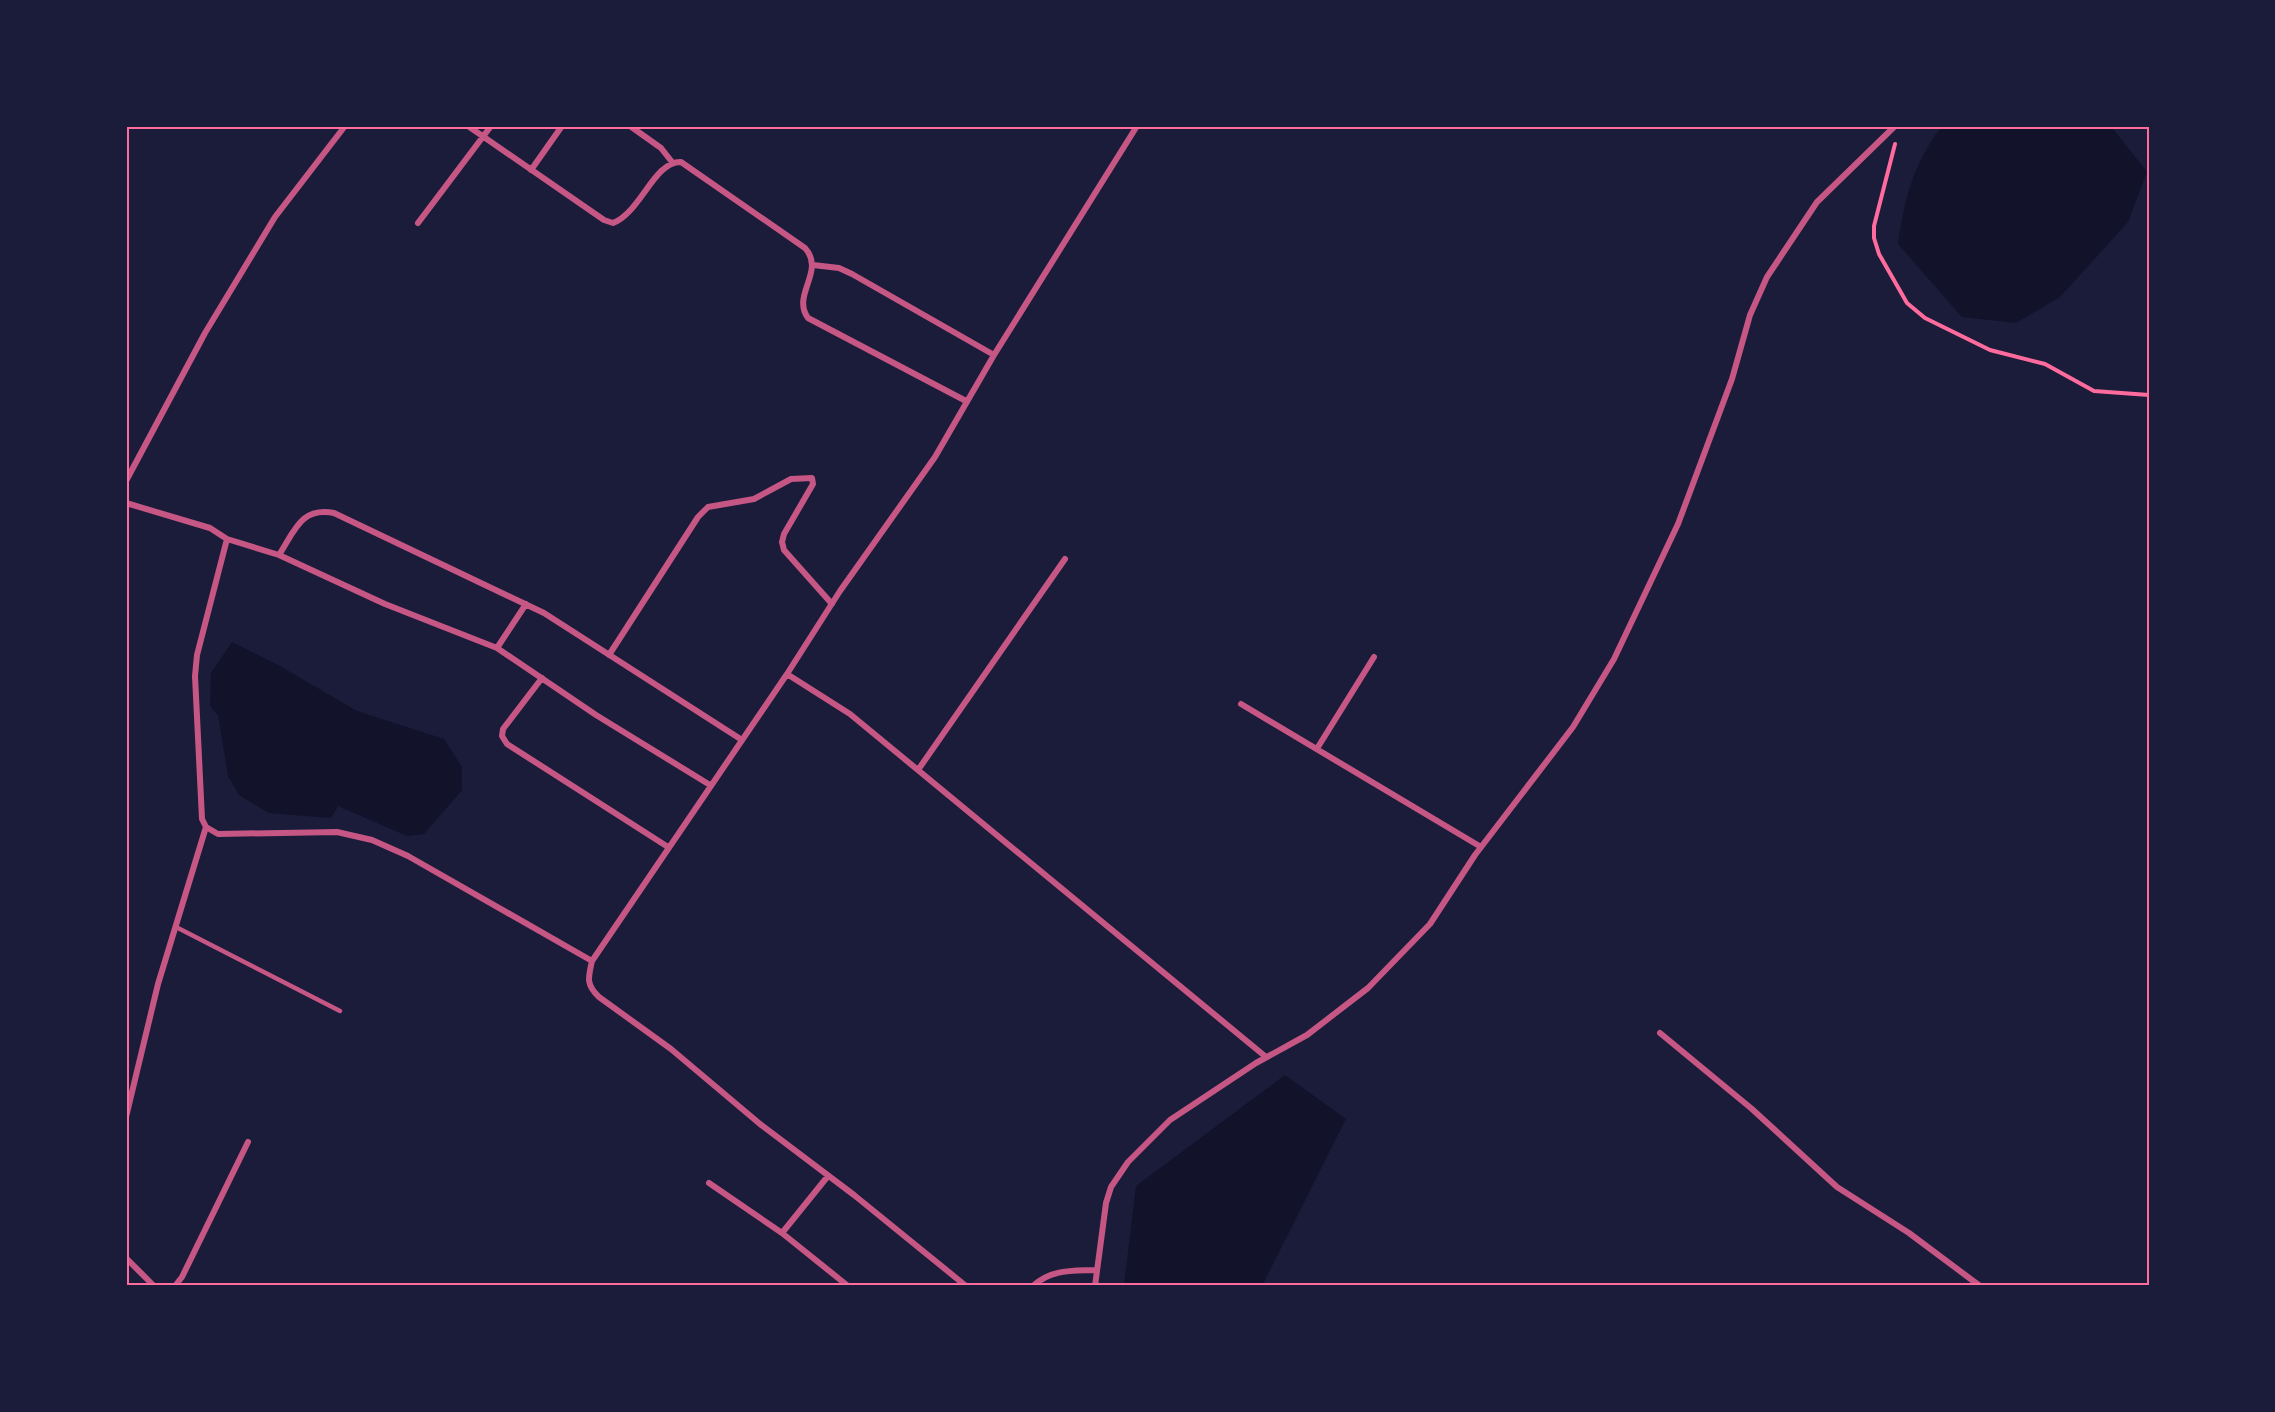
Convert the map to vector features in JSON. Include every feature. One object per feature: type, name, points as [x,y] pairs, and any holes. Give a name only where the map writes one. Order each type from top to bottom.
[{"type":"street","points":[[126,481],[205,333],[274,217],[345,126]]},
{"type":"street","points":[[468,126],[604,220],[614,223],[630,213],[663,169],[672,162],[681,162],[805,248],[812,256],[813,265],[802,300],[802,311],[808,318],[966,401]]},
{"type":"street","points":[[418,223],[491,126]]},
{"type":"street","points":[[531,170],[562,126]]},
{"type":"street","points":[[630,126],[661,148],[672,162]]},
{"type":"street","points":[[966,1286],[760,1124],[671,1049],[599,997],[588,984],[592,961],[832,604],[934,457],[994,355],[1137,126]]},
{"type":"street","points":[[1095,1286],[1095,1270],[1106,1203],[1112,1187],[1128,1162],[1170,1120],[1266,1057],[1307,1035],[1375,981],[1430,924],[1481,847],[1573,727],[1614,659],[1678,524],[1732,379],[1750,315],[1767,277],[1817,202],[1895,126]]},
{"type":"street","points":[[813,265],[839,268],[852,274],[994,355]]},
{"type":"street","points":[[609,655],[698,517],[708,507],[754,499],[791,479],[812,478],[813,484],[784,534],[782,542],[784,550],[832,604]]},
{"type":"street","points":[[126,503],[210,528],[226,539],[279,555],[385,604],[497,648],[710,785]]},
{"type":"street","points":[[279,555],[303,518],[320,510],[334,513],[526,604],[742,740]]},
{"type":"street","points":[[226,539],[200,639],[195,676],[202,819],[206,828],[218,834],[337,832],[372,840],[408,855],[592,961]]},
{"type":"street","points":[[918,770],[1065,560]]},
{"type":"street","points":[[497,648],[526,604]]},
{"type":"street","points":[[1318,747],[1374,657]]},
{"type":"street","points":[[787,674],[850,714],[1266,1057]]},
{"type":"street","points":[[542,678],[503,729],[502,736],[507,744],[668,848]]},
{"type":"street","points":[[1241,704],[1318,747],[1481,847]]},
{"type":"street","points":[[126,1117],[158,984],[206,828]]},
{"type":"street","points":[[1659,1033],[1752,1108],[1837,1187],[1908,1233],[1980,1286]]},
{"type":"street","points":[[175,1286],[182,1277],[248,1142]]},
{"type":"street","points":[[782,1233],[828,1176]]},
{"type":"street","points":[[709,1184],[782,1233],[848,1286]]},
{"type":"street","points":[[126,1258],[154,1286]]},
{"type":"street","points":[[1033,1286],[1044,1276],[1054,1273],[1095,1270]]},
{"type":"lane","points":[[176,927],[340,1011]]},
{"type":"path","points":[[1897,137],[1874,226],[1874,238],[1878,254],[1907,303],[1925,318],[1990,350],[2045,364],[2094,391],[2149,395]]},
{"type":"shaded area","points":[[1942,126],[2111,126],[2147,172],[2128,222],[2060,297],[2016,323],[1962,317],[1898,244],[1903,212],[1917,168]]},
{"type":"shaded area","points":[[232,642],[278,665],[357,711],[444,739],[462,767],[462,790],[424,834],[407,836],[338,806],[331,818],[269,813],[239,795],[228,776],[218,715],[210,706],[211,673]]},
{"type":"shaded area","points":[[1285,1075],[1346,1119],[1262,1286],[1124,1286],[1136,1186]]}]
